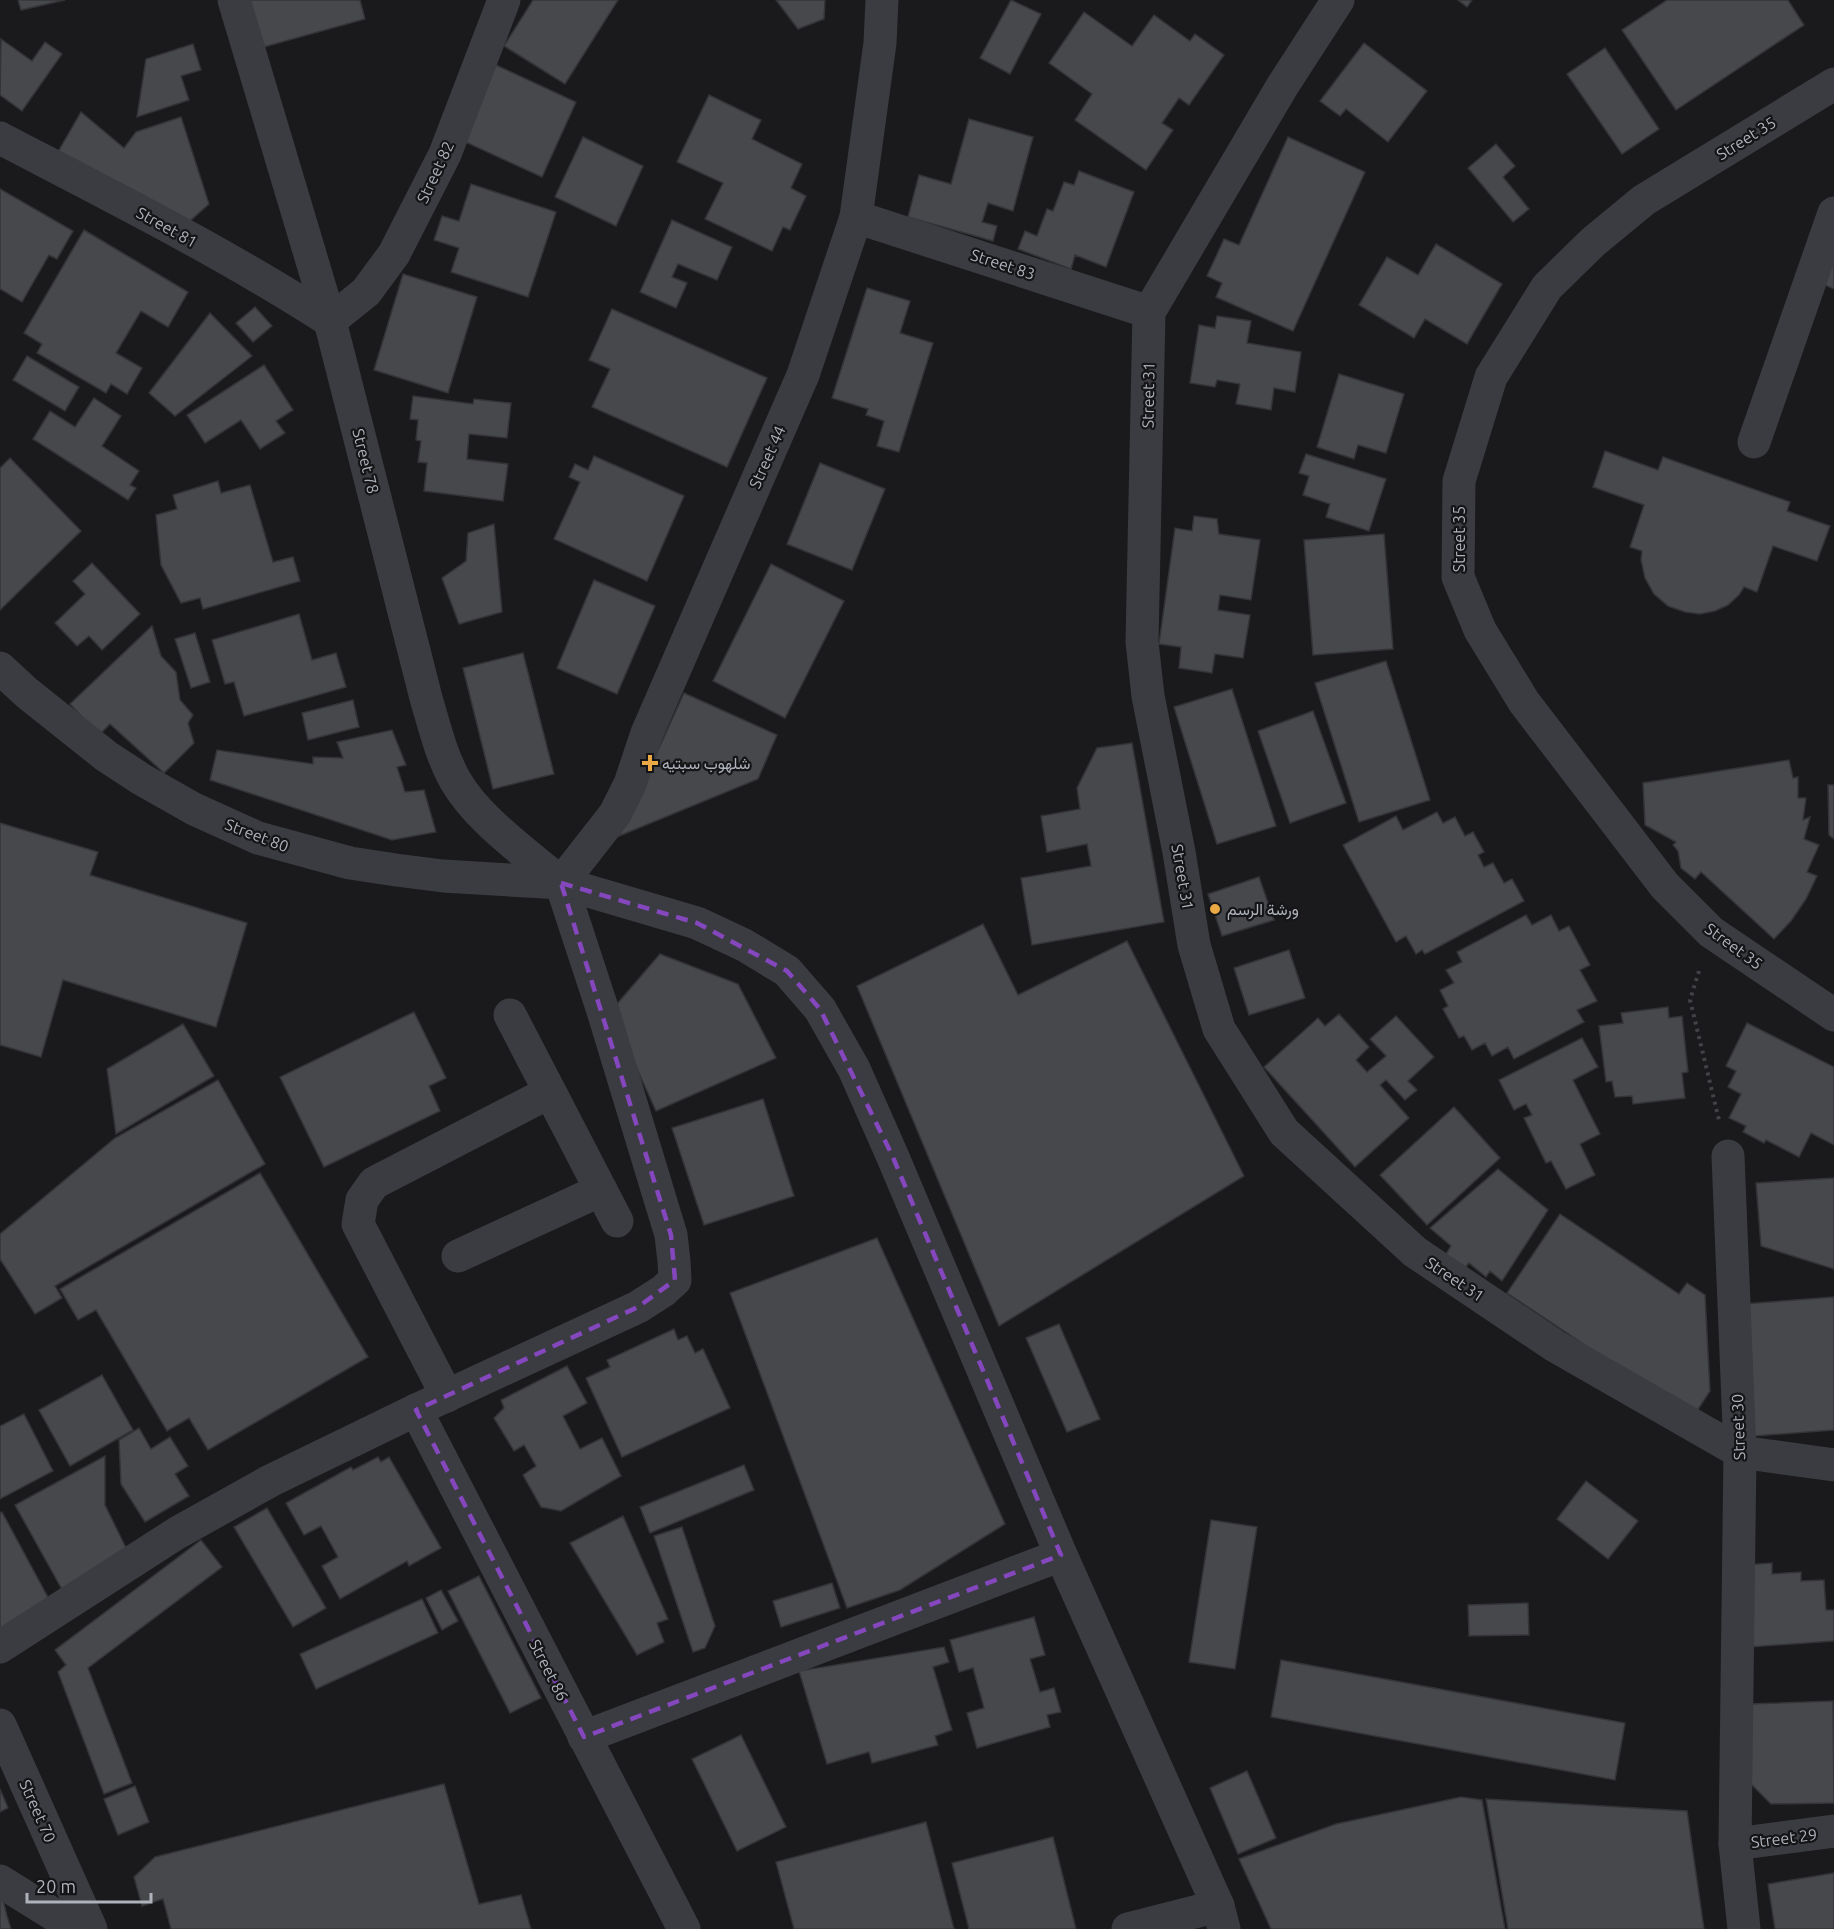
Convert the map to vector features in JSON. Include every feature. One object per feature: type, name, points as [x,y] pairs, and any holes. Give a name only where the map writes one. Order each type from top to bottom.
[{"type":"street","name":"Street 78","points":[[234,0],[330,321],[423,686],[444,756],[456,781],[472,804],[493,826],[561,882]]},
{"type":"street","name":"Street 82","points":[[330,321],[366,292],[399,244],[445,154],[504,0]]},
{"type":"street","name":"Street 44","points":[[561,882],[615,814],[630,784],[647,733],[803,375],[856,217],[880,43],[882,0]]},
{"type":"street","name":"Street 31","points":[[1338,0],[1283,85],[1149,312],[1142,642],[1148,696],[1194,945],[1219,1029],[1284,1132],[1415,1252],[1555,1346],[1740,1452],[1834,1465]]},
{"type":"street","name":"Street 35","points":[[1834,84],[1644,200],[1593,242],[1547,286],[1491,377],[1459,481],[1458,577],[1480,630],[1524,702],[1665,886],[1711,932],[1834,1015]]},
{"type":"street","name":"Street 81","points":[[0,138],[280,289],[330,321]]},
{"type":"street","points":[[1754,442],[1834,213]]},
{"type":"street","name":"Street 83","points":[[856,217],[1149,312]]},
{"type":"street","name":"Street 80","points":[[0,668],[27,693],[106,756],[141,780],[194,809],[258,838],[350,863],[396,870],[443,876],[561,882]]},
{"type":"street","points":[[0,1647],[177,1533],[270,1481],[638,1307],[663,1292],[675,1280],[670,1235],[603,1011],[561,882]]},
{"type":"street","points":[[561,882],[697,923],[744,945],[787,971],[820,1009],[854,1069],[1061,1555],[1221,1917],[1128,1929]]},
{"type":"street","points":[[510,1015],[617,1221]]},
{"type":"street","points":[[447,1396],[358,1224],[362,1200],[374,1183],[550,1092]]},
{"type":"street","name":"Street 30","points":[[1728,1156],[1740,1452],[1735,1844],[1744,1929]]},
{"type":"street","points":[[458,1256],[601,1190]]},
{"type":"street","name":"Street 86","points":[[416,1410],[684,1929]]},
{"type":"street","points":[[584,1737],[1061,1555]]},
{"type":"street","name":"Street 70","points":[[0,1725],[91,1929]]},
{"type":"street","name":"Street 29","points":[[1735,1844],[1834,1832]]},
{"type":"street","points":[[0,1881],[78,1929]]},
{"type":"path","points":[[1711,932],[1690,1000],[1728,1156]]},
{"type":"highlighted area","points":[[561,883],[697,923],[787,971],[820,1009],[892,1155],[1061,1555],[584,1737],[416,1410],[638,1307],[675,1280],[671,1235]]},
{"type":"building","points":[[18,0],[65,0],[21,10]]},
{"type":"building","points":[[246,0],[360,0],[365,19],[260,48]]},
{"type":"building","points":[[533,0],[618,0],[565,84],[504,46]]},
{"type":"building","points":[[776,0],[825,0],[824,19],[798,29]]},
{"type":"building","points":[[1011,0],[1041,14],[1010,74],[980,58]]},
{"type":"building","points":[[1458,0],[1472,0],[1467,7]]},
{"type":"building","points":[[1667,0],[1788,0],[1804,25],[1676,110],[1622,30]]},
{"type":"building","points":[[1084,12],[1132,46],[1154,15],[1190,41],[1195,34],[1224,55],[1189,105],[1179,98],[1162,123],[1173,130],[1146,170],[1075,120],[1092,94],[1049,63]]},
{"type":"building","points":[[1,39],[32,61],[45,42],[62,54],[22,111],[0,95]]},
{"type":"building","points":[[1364,43],[1427,91],[1388,142],[1346,109],[1340,116],[1320,101]]},
{"type":"building","points":[[193,44],[201,70],[181,76],[189,100],[137,117],[146,59]]},
{"type":"building","points":[[1605,48],[1659,129],[1622,154],[1567,74]]},
{"type":"building","points":[[496,65],[576,102],[542,177],[461,140]]},
{"type":"building","points":[[709,95],[761,120],[752,139],[802,164],[791,188],[806,196],[790,230],[783,227],[772,251],[705,219],[723,183],[677,162]]},
{"type":"building","points":[[81,112],[124,148],[136,132],[181,117],[209,204],[183,227],[58,152]]},
{"type":"building","points":[[969,119],[1033,137],[1013,211],[988,203],[982,222],[997,226],[993,241],[908,217],[919,175],[951,184]]},
{"type":"building","points":[[583,137],[643,166],[616,226],[555,197]]},
{"type":"building","points":[[1288,137],[1365,172],[1293,331],[1216,297],[1222,283],[1207,276],[1224,239],[1239,245]]},
{"type":"building","points":[[1496,144],[1515,166],[1503,177],[1529,209],[1513,222],[1468,168]]},
{"type":"building","points":[[1079,171],[1134,192],[1106,267],[1075,255],[1071,269],[1018,249],[1025,231],[1037,236],[1047,209],[1053,211],[1064,182],[1074,185]]},
{"type":"building","points":[[471,184],[556,212],[528,297],[451,272],[459,248],[434,240],[442,216],[459,221]]},
{"type":"building","points":[[0,189],[73,231],[57,259],[49,255],[22,302],[0,289]]},
{"type":"building","points":[[672,220],[732,247],[717,280],[678,264],[672,277],[687,283],[676,308],[640,292]]},
{"type":"building","points":[[84,230],[188,292],[168,327],[141,311],[116,353],[142,368],[127,394],[111,384],[106,393],[37,353],[42,344],[24,333]]},
{"type":"building","points":[[1834,240],[1834,289],[1816,281]]},
{"type":"building","points":[[1436,244],[1502,284],[1467,344],[1425,319],[1414,338],[1359,305],[1387,257],[1418,275]]},
{"type":"building","points":[[403,274],[477,297],[448,393],[374,370]]},
{"type":"building","points":[[867,288],[910,301],[900,333],[933,343],[899,452],[877,446],[884,421],[866,415],[868,409],[832,398]]},
{"type":"building","points":[[255,307],[272,326],[253,342],[236,323]]},
{"type":"building","points":[[612,309],[767,378],[727,467],[592,407],[610,369],[589,360]]},
{"type":"building","points":[[210,313],[252,356],[175,416],[149,393]]},
{"type":"building","points":[[1217,316],[1251,321],[1247,343],[1301,352],[1295,392],[1274,388],[1271,410],[1236,404],[1240,384],[1217,380],[1215,387],[1190,383],[1199,325],[1215,328]]},
{"type":"building","points":[[27,356],[79,387],[65,411],[13,380]]},
{"type":"building","points":[[264,365],[293,410],[276,421],[285,433],[260,449],[241,420],[205,443],[187,415]]},
{"type":"building","points":[[1339,374],[1404,394],[1386,453],[1358,445],[1354,459],[1317,447]]},
{"type":"building","points":[[413,396],[473,404],[474,399],[511,403],[507,438],[469,434],[467,459],[508,464],[503,501],[424,491],[427,463],[418,462],[421,441],[416,440],[418,420],[410,419]]},
{"type":"building","points":[[94,398],[121,416],[102,446],[139,471],[130,485],[136,488],[128,500],[33,439],[50,411],[75,427]]},
{"type":"building","points":[[1605,451],[1658,470],[1663,457],[1790,502],[1787,511],[1830,526],[1817,561],[1773,546],[1757,592],[1744,587],[1728,605],[1700,614],[1668,606],[1654,594],[1645,578],[1641,560],[1642,551],[1630,547],[1644,505],[1593,487]]},
{"type":"building","points":[[1306,454],[1386,479],[1369,531],[1326,517],[1330,504],[1303,495],[1309,476],[1299,473]]},
{"type":"building","points":[[594,456],[684,496],[647,581],[554,539],[580,482],[569,477],[575,464],[588,470]]},
{"type":"building","points":[[10,458],[81,531],[0,610],[0,468]]},
{"type":"building","points":[[820,463],[885,489],[852,570],[787,544]]},
{"type":"building","points":[[218,481],[221,493],[250,485],[273,562],[293,557],[300,581],[203,609],[200,598],[181,603],[161,565],[156,515],[177,509],[173,495]]},
{"type":"building","points":[[1194,516],[1217,519],[1219,534],[1260,540],[1251,600],[1220,595],[1218,610],[1250,615],[1243,658],[1215,654],[1212,673],[1179,668],[1181,647],[1159,644],[1175,528],[1192,531]]},
{"type":"building","points":[[494,524],[502,612],[459,624],[442,578],[466,561],[468,533]]},
{"type":"building","points":[[1384,534],[1393,649],[1313,655],[1304,540]]},
{"type":"building","points":[[92,563],[140,614],[102,650],[89,636],[77,646],[55,623],[85,594],[73,581]]},
{"type":"building","points":[[771,564],[844,601],[785,718],[713,681]]},
{"type":"building","points":[[594,580],[655,606],[617,694],[557,668]]},
{"type":"building","points":[[299,614],[312,660],[336,653],[346,687],[244,716],[234,682],[225,684],[212,640]]},
{"type":"building","points":[[152,626],[161,656],[176,672],[180,700],[193,715],[188,723],[194,743],[164,773],[110,724],[99,735],[70,704]]},
{"type":"building","points":[[195,633],[210,682],[191,688],[175,639]]},
{"type":"building","points":[[523,653],[554,774],[493,789],[463,668]]},
{"type":"building","points":[[1386,661],[1430,800],[1359,822],[1315,683]]},
{"type":"building","points":[[1232,689],[1276,826],[1217,844],[1174,707]]},
{"type":"building","points":[[684,693],[777,735],[758,779],[619,836]]},
{"type":"building","points":[[353,700],[359,727],[308,740],[302,713]]},
{"type":"building","points":[[1313,711],[1346,803],[1290,823],[1258,731]]},
{"type":"building","points":[[392,730],[406,765],[397,767],[405,792],[424,790],[436,832],[392,840],[210,780],[217,750],[313,764],[313,757],[343,758],[337,742]]},
{"type":"building","points":[[1132,743],[1164,922],[1032,945],[1021,878],[1091,866],[1087,844],[1047,852],[1041,816],[1080,809],[1077,788],[1097,748]]},
{"type":"building","points":[[1789,760],[1793,778],[1798,777],[1798,798],[1806,798],[1803,820],[1810,817],[1804,839],[1819,845],[1807,872],[1817,876],[1806,899],[1791,921],[1774,939],[1701,872],[1695,879],[1681,868],[1678,851],[1673,845],[1676,842],[1645,825],[1643,783]]},
{"type":"building","points":[[1828,785],[1834,785],[1834,839],[1829,835]]},
{"type":"building","points":[[1437,812],[1443,823],[1455,817],[1465,836],[1473,832],[1484,852],[1478,855],[1484,867],[1493,863],[1504,883],[1512,879],[1524,901],[1425,954],[1422,950],[1416,954],[1406,936],[1396,942],[1343,845],[1396,816],[1403,830]]},
{"type":"building","points":[[0,823],[98,852],[90,875],[247,923],[216,1027],[63,980],[41,1057],[0,1045]]},
{"type":"building","points":[[1259,877],[1274,920],[1222,936],[1208,894]]},
{"type":"building","points":[[1526,915],[1532,925],[1551,915],[1559,931],[1569,926],[1590,965],[1580,970],[1597,1001],[1577,1010],[1584,1022],[1514,1059],[1508,1047],[1492,1056],[1485,1043],[1472,1050],[1464,1036],[1459,1038],[1443,1009],[1448,1006],[1440,990],[1454,983],[1446,970],[1462,962],[1457,952]]},
{"type":"building","points":[[983,924],[1018,995],[1127,941],[1244,1176],[999,1326],[857,986]]},
{"type":"building","points":[[1289,950],[1305,998],[1249,1015],[1234,968]]},
{"type":"building","points":[[660,954],[738,984],[776,1058],[656,1111],[611,1011]]},
{"type":"building","points":[[1668,1007],[1669,1018],[1682,1016],[1688,1072],[1682,1073],[1685,1098],[1633,1104],[1632,1096],[1615,1097],[1612,1081],[1606,1082],[1599,1026],[1623,1023],[1621,1013]]},
{"type":"building","points":[[414,1012],[446,1078],[429,1086],[440,1111],[324,1167],[280,1077]]},
{"type":"building","points":[[1339,1014],[1369,1047],[1356,1060],[1367,1072],[1386,1056],[1370,1039],[1396,1016],[1434,1057],[1408,1081],[1417,1090],[1405,1100],[1386,1080],[1380,1085],[1409,1118],[1355,1167],[1264,1067],[1318,1018],[1325,1026]]},
{"type":"building","points":[[1747,1023],[1834,1067],[1834,1145],[1811,1133],[1799,1157],[1766,1140],[1764,1143],[1743,1132],[1746,1126],[1729,1118],[1741,1094],[1728,1087],[1736,1071],[1726,1066]]},
{"type":"building","points":[[183,1024],[214,1076],[116,1134],[107,1069]]},
{"type":"building","points":[[1582,1038],[1598,1067],[1573,1080],[1600,1134],[1580,1144],[1595,1175],[1566,1189],[1551,1161],[1546,1163],[1524,1118],[1532,1115],[1526,1104],[1514,1110],[1499,1080]]},
{"type":"building","points":[[218,1080],[265,1164],[55,1286],[62,1298],[35,1314],[0,1259],[0,1234],[115,1138]]},
{"type":"building","points":[[763,1099],[794,1196],[704,1225],[672,1128]]},
{"type":"building","points":[[1454,1107],[1500,1158],[1427,1225],[1380,1175]]},
{"type":"building","points":[[1498,1169],[1548,1210],[1502,1281],[1490,1271],[1486,1277],[1469,1263],[1464,1269],[1446,1254],[1451,1246],[1430,1228]]},
{"type":"building","points":[[260,1173],[368,1357],[208,1450],[189,1418],[167,1431],[96,1310],[78,1320],[60,1289]]},
{"type":"building","points":[[1834,1178],[1834,1269],[1761,1246],[1756,1183]]},
{"type":"building","points":[[1560,1214],[1679,1294],[1687,1283],[1705,1295],[1710,1391],[1693,1417],[1507,1293]]},
{"type":"building","points":[[877,1238],[1005,1524],[900,1590],[847,1608],[730,1293]]},
{"type":"building","points":[[1834,1297],[1834,1430],[1754,1436],[1743,1304]]},
{"type":"building","points":[[1059,1324],[1100,1419],[1067,1432],[1026,1338]]},
{"type":"building","points":[[674,1329],[678,1340],[687,1336],[695,1353],[703,1349],[730,1408],[622,1457],[586,1378],[610,1367],[607,1360]]},
{"type":"building","points":[[567,1366],[587,1403],[563,1416],[580,1449],[602,1438],[621,1476],[561,1511],[541,1507],[523,1475],[536,1466],[524,1445],[514,1451],[494,1418],[504,1408],[501,1400]]},
{"type":"building","points":[[102,1375],[133,1430],[70,1466],[39,1410]]},
{"type":"building","points":[[24,1414],[53,1471],[0,1499],[0,1426]]},
{"type":"building","points":[[139,1428],[151,1449],[170,1437],[188,1466],[175,1474],[189,1496],[145,1522],[121,1484],[119,1440]]},
{"type":"building","points":[[105,1456],[105,1505],[128,1552],[64,1593],[15,1505]]},
{"type":"building","points":[[378,1457],[381,1462],[389,1457],[441,1548],[409,1566],[407,1561],[340,1599],[322,1566],[338,1557],[321,1526],[304,1535],[286,1503],[351,1467],[353,1470]]},
{"type":"building","points":[[744,1465],[754,1490],[650,1533],[640,1507]]},
{"type":"building","points":[[1586,1481],[1638,1521],[1608,1559],[1557,1519]]},
{"type":"building","points":[[267,1508],[326,1608],[293,1627],[234,1527]]},
{"type":"building","points":[[2,1512],[51,1603],[0,1631],[0,1513]]},
{"type":"building","points":[[623,1516],[668,1619],[657,1623],[664,1642],[637,1655],[570,1543]]},
{"type":"building","points":[[1211,1520],[1257,1527],[1235,1669],[1189,1662]]},
{"type":"building","points":[[682,1527],[715,1626],[705,1648],[693,1652],[654,1536]]},
{"type":"building","points":[[201,1540],[222,1567],[88,1668],[132,1783],[104,1794],[58,1672],[66,1665],[55,1650]]},
{"type":"building","points":[[1772,1563],[1772,1574],[1801,1572],[1801,1581],[1824,1580],[1826,1610],[1834,1610],[1834,1641],[1749,1647],[1743,1565]]},
{"type":"building","points":[[479,1576],[541,1698],[510,1713],[448,1591]]},
{"type":"building","points":[[832,1583],[840,1608],[781,1627],[773,1601]]},
{"type":"building","points":[[441,1590],[458,1621],[442,1630],[426,1598]]},
{"type":"building","points":[[422,1599],[438,1633],[316,1689],[300,1654]]},
{"type":"building","points":[[1528,1603],[1529,1635],[1469,1636],[1468,1605]]},
{"type":"building","points":[[1034,1617],[1045,1655],[1030,1659],[1040,1692],[1054,1688],[1061,1712],[1047,1715],[1050,1727],[977,1748],[967,1713],[984,1708],[973,1668],[959,1672],[950,1640]]},
{"type":"building","points":[[944,1647],[949,1662],[933,1667],[952,1730],[935,1736],[938,1745],[872,1763],[869,1752],[827,1764],[799,1671]]},
{"type":"building","points":[[1281,1660],[1625,1723],[1615,1780],[1271,1717]]},
{"type":"building","points":[[1833,1701],[1834,1803],[1771,1804],[1751,1784],[1749,1704]]},
{"type":"building","points":[[741,1735],[786,1827],[737,1851],[692,1759]]},
{"type":"building","points":[[1247,1771],[1276,1838],[1238,1854],[1210,1788]]},
{"type":"building","points":[[444,1784],[479,1904],[521,1895],[531,1929],[171,1929],[163,1899],[142,1906],[134,1877],[155,1857]]},
{"type":"building","points":[[135,1786],[149,1822],[118,1835],[104,1799]]},
{"type":"building","points":[[0,1789],[8,1808],[0,1812]]},
{"type":"building","points":[[1461,1797],[1482,1800],[1505,1929],[1271,1929],[1239,1859],[1336,1824]]},
{"type":"building","points":[[1486,1799],[1687,1811],[1704,1929],[1508,1929]]},
{"type":"building","points":[[926,1822],[954,1929],[794,1929],[776,1862]]},
{"type":"building","points":[[1053,1837],[1076,1929],[969,1929],[952,1863]]},
{"type":"building","points":[[1834,1873],[1834,1929],[1775,1929],[1768,1884]]},
{"type":"building","points":[[2,1896],[11,1929],[0,1929],[0,1897]]},
{"type":"place","name":"شلهوب سبتيه","points":[[650,763]]},
{"type":"place","name":"ورشة الرسم","points":[[1215,909]]}]
